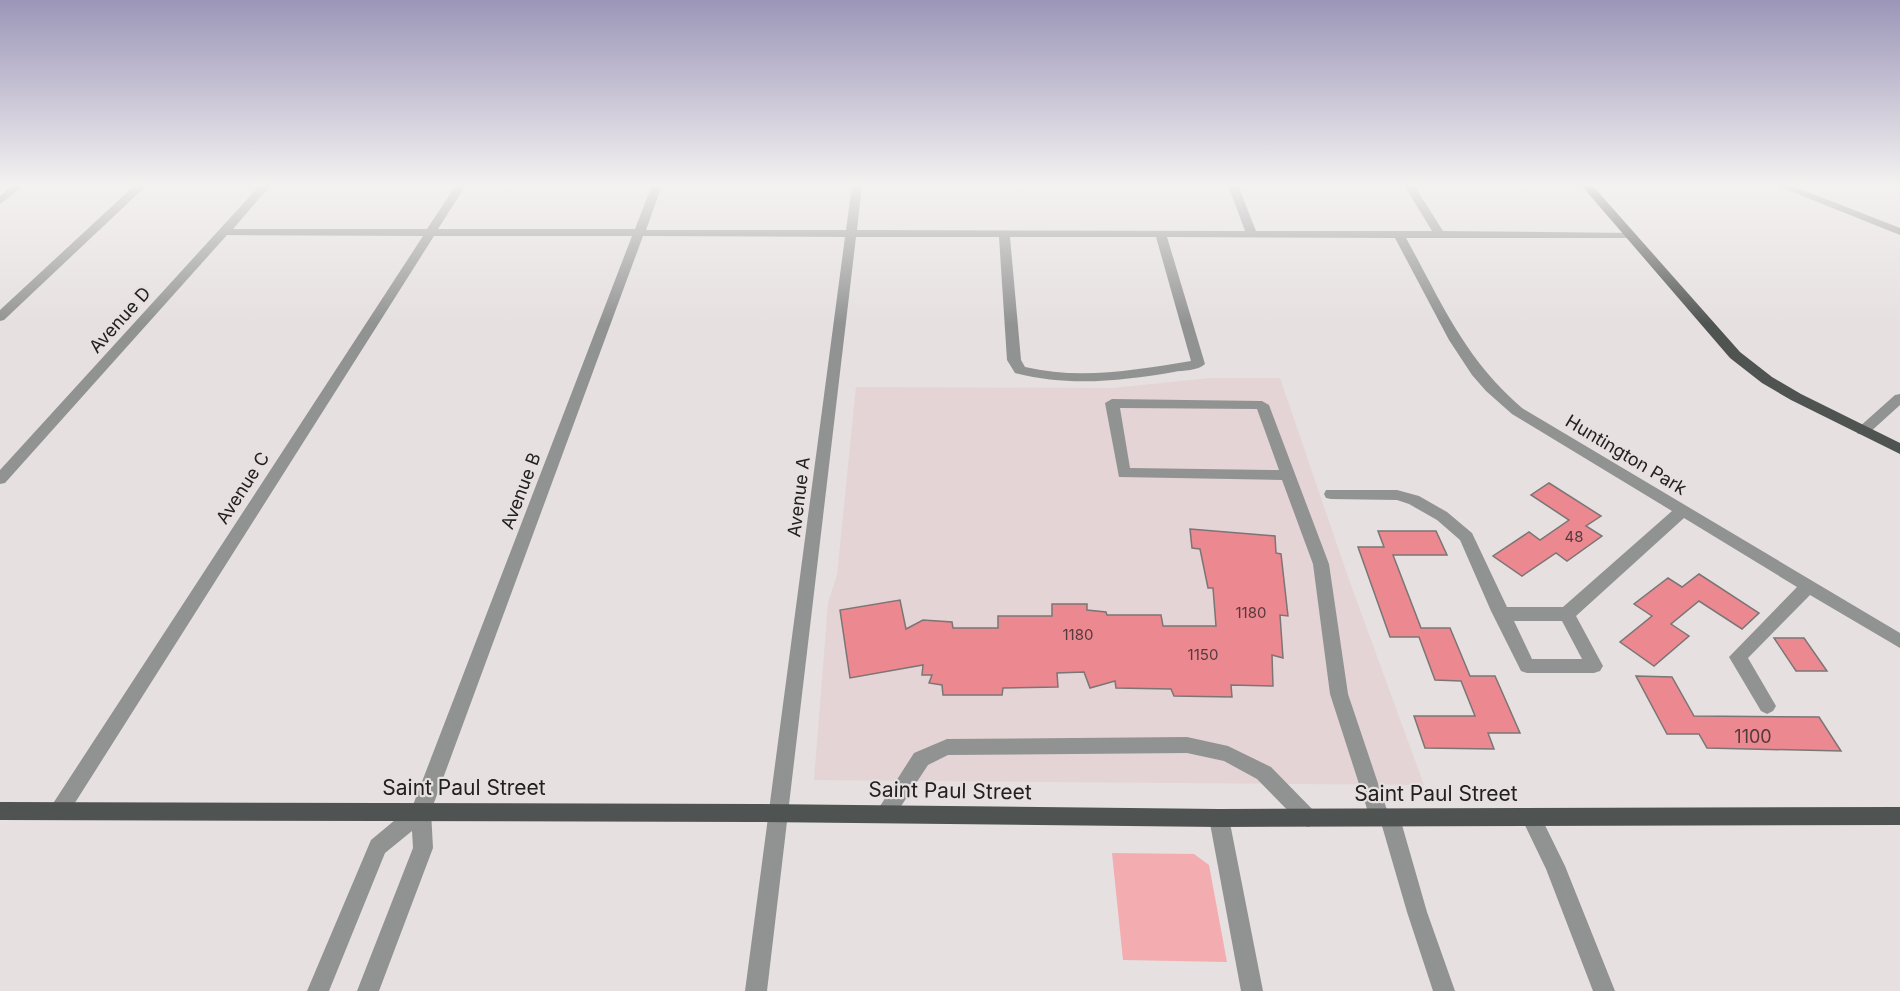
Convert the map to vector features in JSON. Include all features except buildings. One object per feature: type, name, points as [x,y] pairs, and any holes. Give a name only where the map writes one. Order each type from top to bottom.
[{"type":"main road","points":[[1626,231],[1735,355],[1767,380],[1900,449]]},
{"type":"main road","name":"Saint Paul Street","points":[[0,811],[779,813],[1219,818],[1900,816]]},
{"type":"street","points":[[0,317],[92,231]]},
{"type":"street","points":[[1438,231],[1440,235]]},
{"type":"street","points":[[224,232],[1629,235]]},
{"type":"street","name":"Avenue D","points":[[0,479],[224,232]]},
{"type":"street","name":"Avenue C","points":[[59,811],[431,232]]},
{"type":"street","name":"Avenue B","points":[[421,811],[639,232]]},
{"type":"street","name":"Avenue A","points":[[756,991],[850,233]]},
{"type":"street","points":[[1004,234],[1016,367],[1040,376],[1119,376],[1198,364],[1161,235]]},
{"type":"street","name":"Huntington Park","points":[[1399,235],[1477,372],[1517,411],[1900,641]]},
{"type":"street","points":[[1863,431],[1900,398]]},
{"type":"street","points":[[1288,475],[1124,473],[1112,403],[1262,405],[1288,475],[1321,564],[1339,694],[1385,818],[1444,991]]},
{"type":"street","points":[[1331,494],[1397,495],[1414,500],[1442,516],[1466,537],[1527,666],[1594,666],[1567,614]]},
{"type":"street","points":[[1502,613],[1567,614],[1682,511]]},
{"type":"street","points":[[1767,706],[1738,657],[1808,586]]},
{"type":"street","points":[[885,814],[921,759],[947,747],[1187,746],[1228,754],[1264,773],[1308,818]]},
{"type":"street","points":[[318,991],[378,847],[421,811]]},
{"type":"street","points":[[368,991],[423,848],[421,811]]},
{"type":"street","points":[[1531,817],[1555,866],[1604,991]]},
{"type":"street","points":[[1219,818],[1252,991]]},
{"type":"shaded area","points":[[1210,378],[1280,378],[1348,577],[1424,785],[814,780],[828,603],[837,575],[856,387],[1113,388]]},
{"type":"shaded area","points":[[1112,853],[1194,854],[1209,865],[1227,962],[1123,960]]}]
